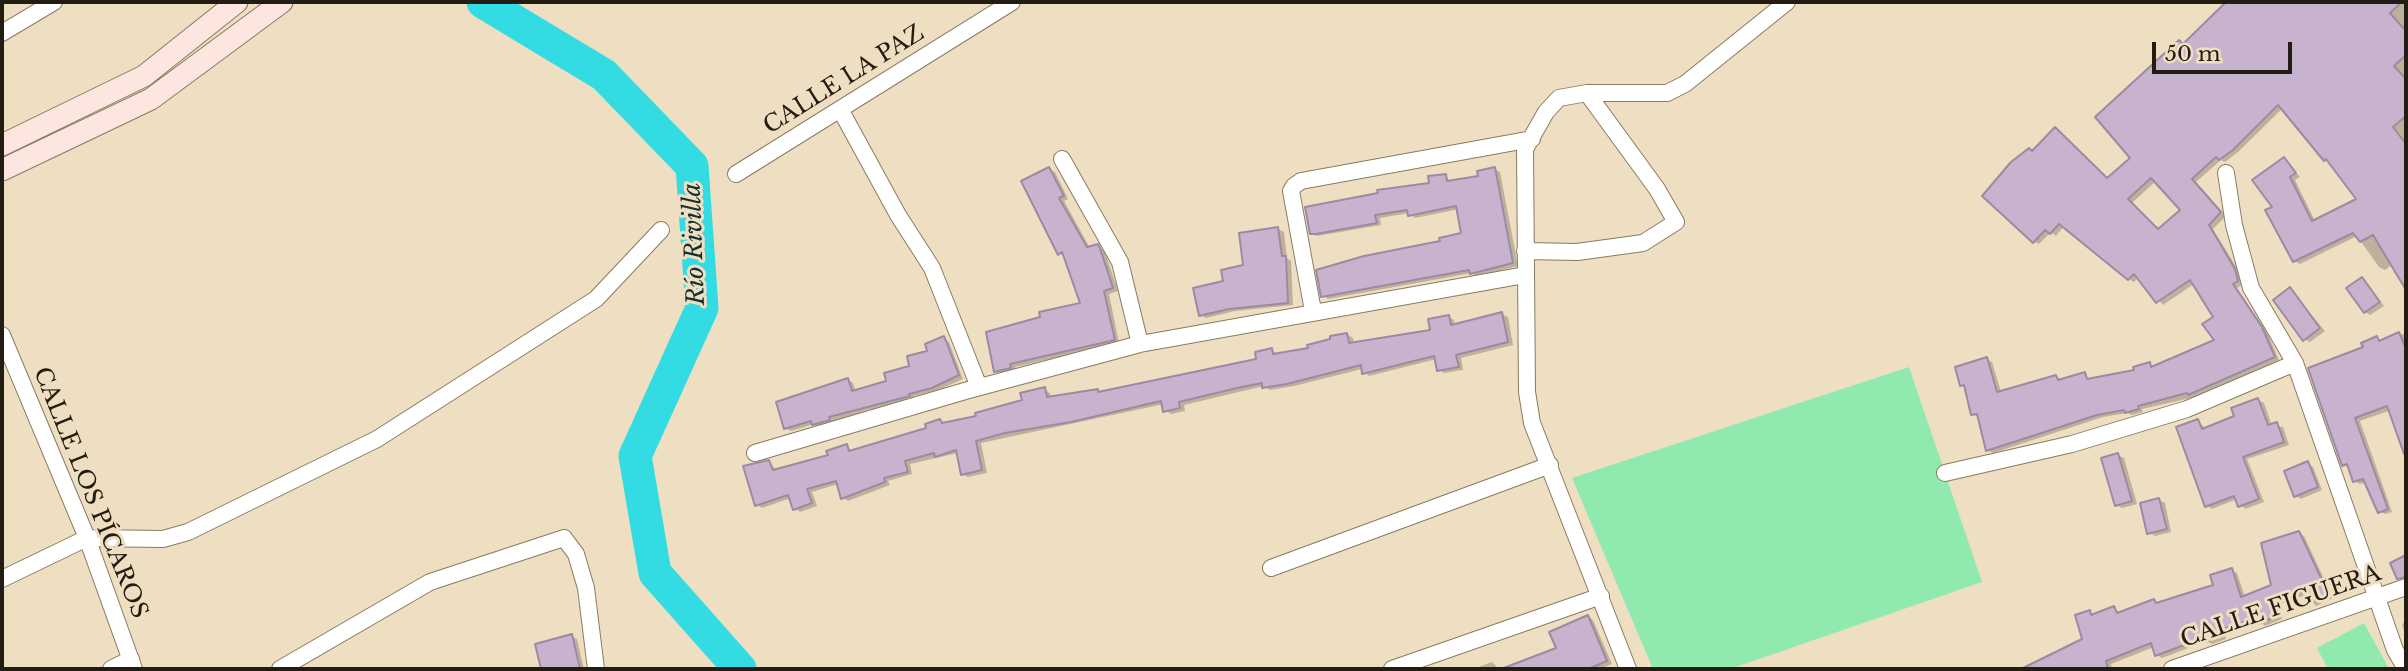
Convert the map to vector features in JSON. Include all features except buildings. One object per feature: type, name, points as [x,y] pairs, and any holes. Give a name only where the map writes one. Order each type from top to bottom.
[{"type":"main road","points":[[2,145],[144,76],[237,2]]},
{"type":"main road","points":[[2,170],[151,99],[282,2]]},
{"type":"street","points":[[2,33],[54,2]]},
{"type":"street","name":"CALLE LA PAZ","points":[[736,174],[1012,2]]},
{"type":"street","points":[[1628,669],[1532,423],[1527,392],[1525,149],[1546,112],[1559,98],[1587,93],[1667,93],[1685,84],[1787,2]]},
{"type":"street","points":[[1525,251],[1577,252],[1643,243],[1676,222],[1657,189],[1587,93]]},
{"type":"street","points":[[840,109],[898,215],[932,268],[979,387]]},
{"type":"street","points":[[1313,311],[1291,191],[1294,186],[1301,181],[1532,139]]},
{"type":"street","points":[[1062,159],[1120,262],[1140,344]]},
{"type":"street","points":[[2226,173],[2234,225],[2251,288],[2295,363],[2395,650],[2406,669]]},
{"type":"street","points":[[2,579],[87,538],[163,539],[188,531],[377,439],[596,299],[661,230]]},
{"type":"street","points":[[755,453],[979,387],[1140,344],[1525,275]]},
{"type":"street","name":"CALLE LOS PÍCAROS","points":[[2,335],[87,538],[133,664]]},
{"type":"street","points":[[1945,473],[2072,444],[2187,409],[2295,363]]},
{"type":"street","points":[[1272,568],[1550,465]]},
{"type":"street","points":[[280,669],[430,582],[564,538],[576,554],[586,588],[596,669]]},
{"type":"street","name":"CALLE FIGUERA","points":[[2172,669],[2406,587]]},
{"type":"street","points":[[1392,669],[1601,596]]},
{"type":"street","points":[[111,669],[133,664]]},
{"type":"green space","points":[[1909,367],[1982,582],[1730,669],[1653,669],[1572,478]]},
{"type":"green space","points":[[2364,623],[2389,669],[2328,669],[2317,648]]},
{"type":"waterway","name":"Río Rivilla","points":[[483,2],[604,75],[692,166],[702,308],[635,456],[655,573],[740,669]]}]
